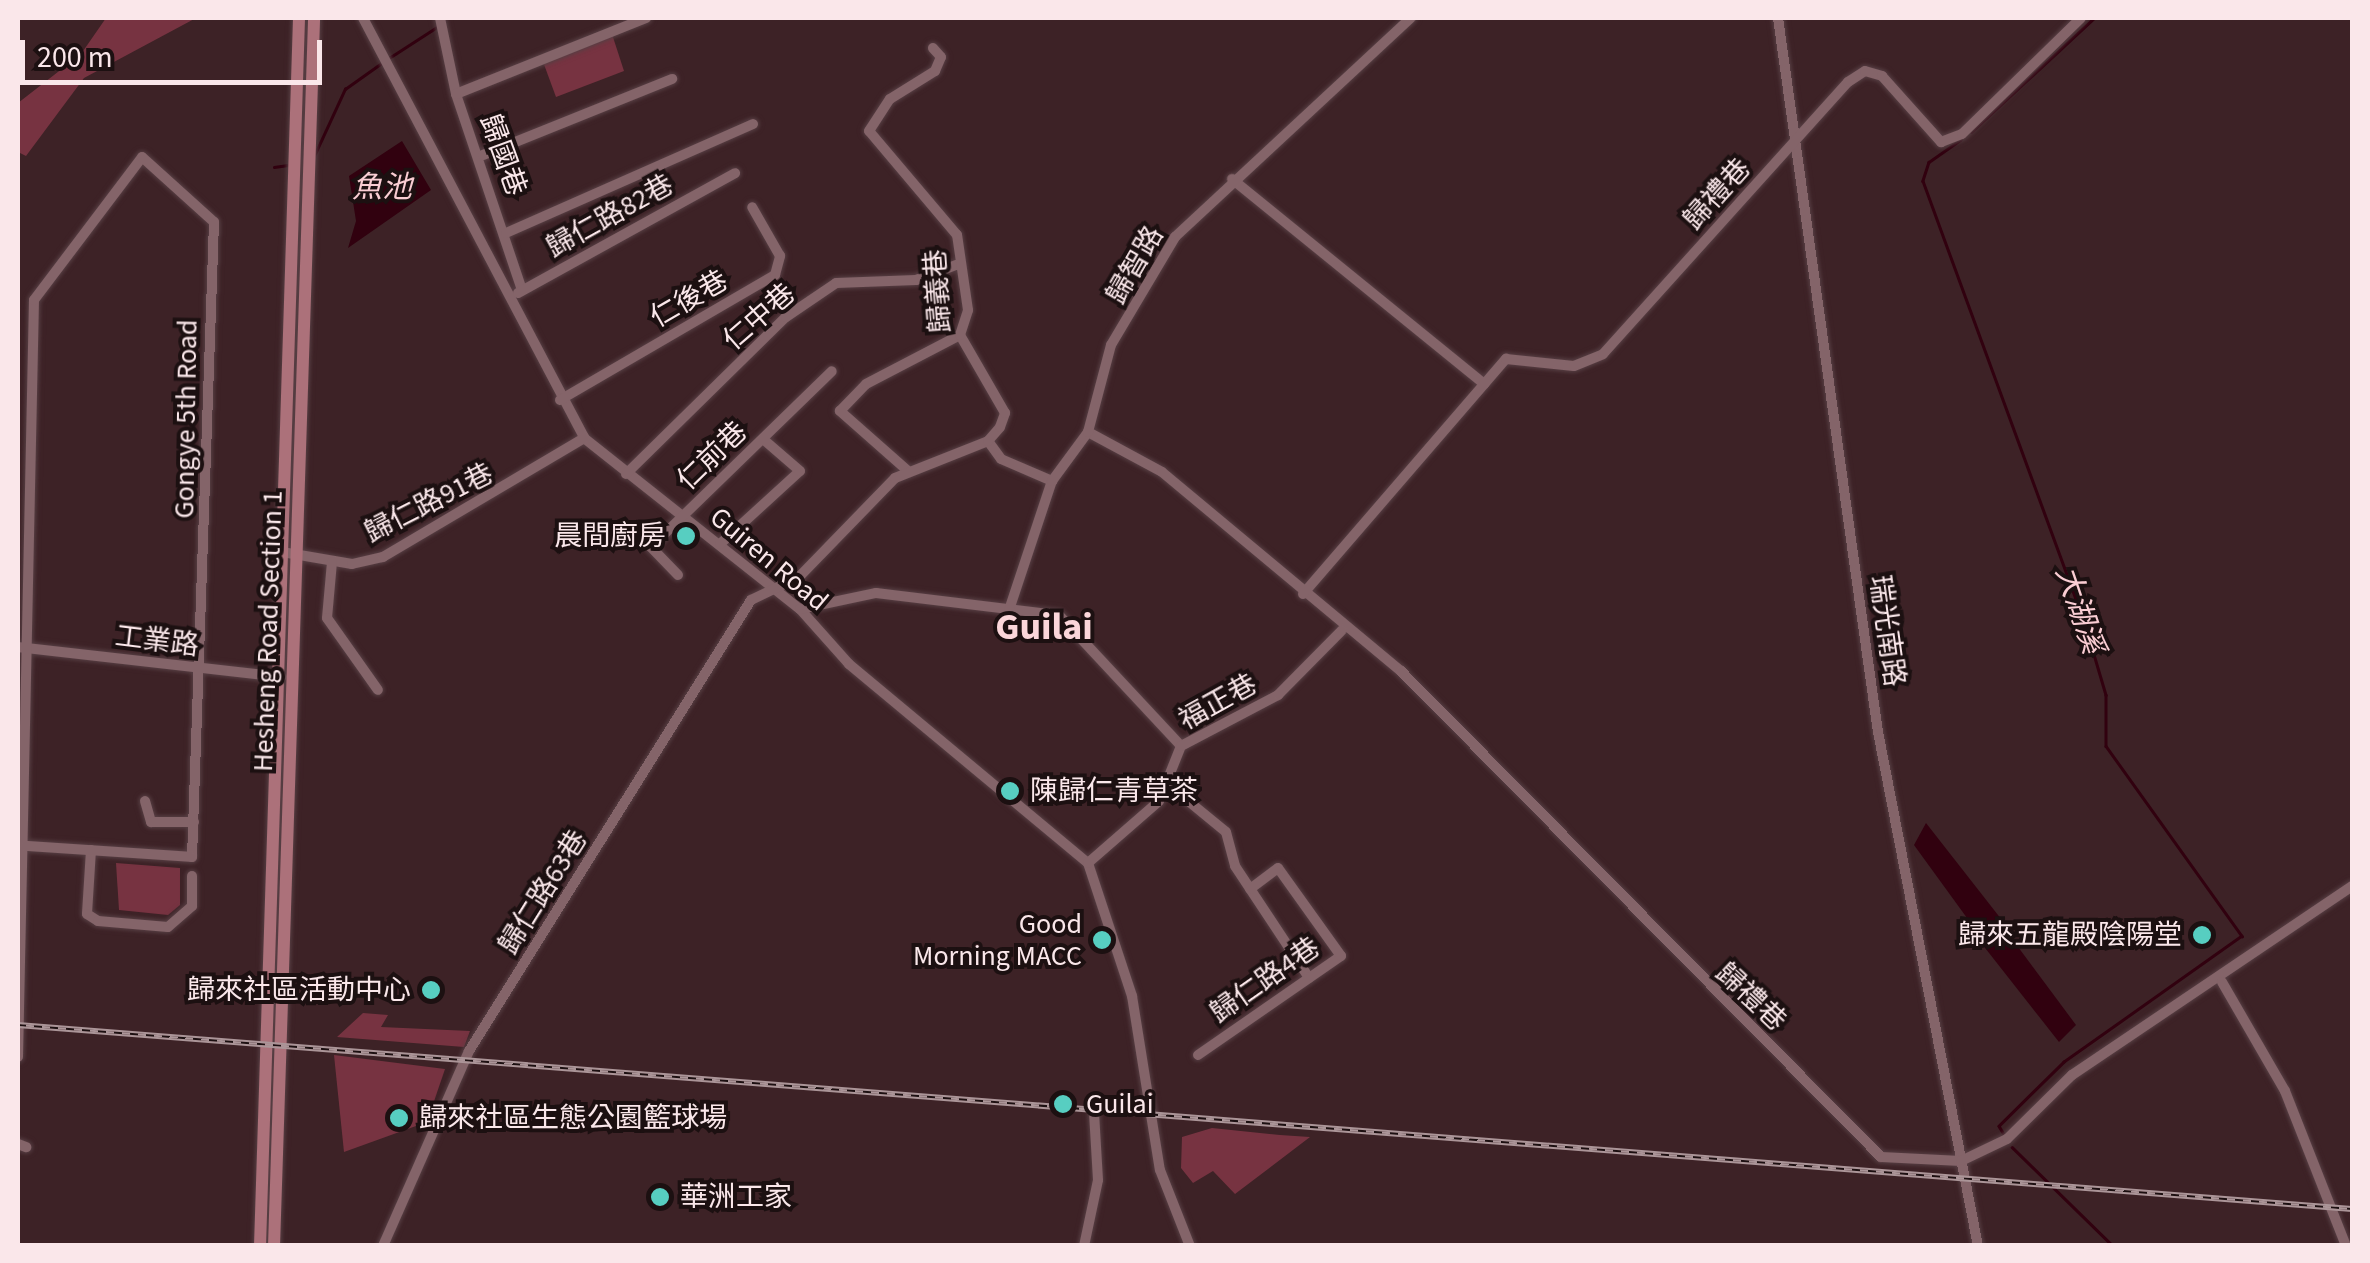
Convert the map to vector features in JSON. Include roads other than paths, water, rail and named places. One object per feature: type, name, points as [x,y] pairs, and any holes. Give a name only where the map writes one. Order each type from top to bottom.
[{"type":"main road","name":"Hesheng Road Section 1","points":[[274,1246],[288,553],[291,165],[299,18]]},
{"type":"main road","name":"Hesheng Road Section 1","points":[[288,553],[314,18]]},
{"type":"main road","name":"Hesheng Road Section 1","points":[[260,1246],[285,677]]},
{"type":"street","name":"Guiren Road","points":[[362,18],[560,400],[584,438],[773,586],[800,609],[849,664],[1088,863]]},
{"type":"street","name":"歸國巷","points":[[440,18],[456,94],[484,155],[522,290]]},
{"type":"street","name":"歸國巷","points":[[456,94],[646,18]]},
{"type":"street","name":"歸智路","points":[[1009,610],[1052,481],[1088,432],[1112,345],[1185,224],[1410,18]]},
{"type":"street","name":"瑞光南路","points":[[1778,18],[1878,732],[1978,1246]]},
{"type":"street","name":"歸禮巷","points":[[1303,594],[1484,384],[1514,355],[1574,366],[1603,354],[1796,140],[1865,71],[1882,76],[1928,136],[1962,134],[2082,18]]},
{"type":"street","name":"歸義巷","points":[[933,48],[941,57],[936,71],[890,99],[869,131],[948,220],[960,249],[956,266],[968,310],[960,335],[1005,413],[988,440]]},
{"type":"street","points":[[484,155],[672,78]]},
{"type":"street","points":[[506,234],[753,124]]},
{"type":"street","name":"Gongye 5th Road","points":[[22,429],[34,300],[142,157],[214,222],[192,857],[25,846]]},
{"type":"street","name":"歸仁路82巷","points":[[508,298],[734,173]]},
{"type":"street","points":[[1232,179],[1484,384]]},
{"type":"street","name":"仁後巷","points":[[560,400],[775,275],[780,256],[752,207]]},
{"type":"street","name":"仁中巷","points":[[626,474],[786,317],[836,283],[916,280],[956,266]]},
{"type":"street","points":[[908,472],[840,411],[866,384],[960,335]]},
{"type":"street","name":"仁前巷","points":[[678,574],[651,547],[832,371]]},
{"type":"street","points":[[18,1057],[25,846],[22,429]]},
{"type":"street","name":"歸禮巷","points":[[1088,432],[1162,472],[1490,757],[1859,1140],[1881,1157],[1961,1161],[2007,1139],[2072,1075],[2169,1007],[2222,982],[2352,886]]},
{"type":"street","name":"歸仁路91巷","points":[[288,553],[332,562],[403,548],[584,438]]},
{"type":"street","points":[[720,544],[800,471],[762,438]]},
{"type":"street","points":[[773,586],[799,577],[908,472],[988,440],[1001,459],[1052,481]]},
{"type":"street","points":[[332,562],[326,618],[378,690]]},
{"type":"street","name":"歸仁路63巷","points":[[383,1246],[475,1040],[752,600],[773,586]]},
{"type":"street","points":[[800,609],[876,593],[1073,622],[1181,746]]},
{"type":"street","name":"福正巷","points":[[1170,786],[1181,746],[1278,695],[1342,630]]},
{"type":"street","name":"工業路","points":[[23,647],[285,677]]},
{"type":"street","points":[[1190,1246],[1160,1170],[1155,1111],[1132,996],[1088,863],[1170,786],[1226,832],[1250,888],[1310,978]]},
{"type":"street","points":[[145,802],[150,822],[194,822]]},
{"type":"street","points":[[91,850],[88,914],[98,922],[168,927],[192,906],[192,876]]},
{"type":"street","name":"歸仁路4巷","points":[[1198,1055],[1342,956],[1278,868],[1250,888]]},
{"type":"street","points":[[2222,982],[2285,1091],[2346,1246]]},
{"type":"street","points":[[1084,1246],[1098,1180],[1094,1114]]},
{"type":"water","name":"魚池","points":[[402,141],[431,190],[348,248],[356,221],[349,176]]},
{"type":"water","points":[[1926,823],[2005,924],[1983,940],[1914,845]]},
{"type":"water","points":[[2004,928],[2076,1025],[2059,1042],[1982,944]]},
{"type":"waterway","name":"大湖溪","points":[[1971,132],[2094,18]]},
{"type":"waterway","points":[[389,58],[437,27]]},
{"type":"waterway","points":[[314,156],[345,89],[383,62]]},
{"type":"waterway","name":"大湖溪","points":[[1961,140],[1929,162],[1923,181],[2085,624],[2106,695],[2106,746],[2242,936],[2064,1062],[1999,1126],[2005,1136]]},
{"type":"waterway","points":[[274,167],[288,165]]},
{"type":"waterway","name":"大湖溪","points":[[2012,1147],[2113,1246]]},
{"type":"railway","points":[[18,1025],[2352,1209]]},
{"type":"place","name":"晨間廚房","points":[[686,536]]},
{"type":"place","name":"陳歸仁青草茶","points":[[1010,791]]},
{"type":"place","name":"歸來五龍殿陰陽堂","points":[[2202,935]]},
{"type":"place","name":"Good Morning MACC","points":[[1102,940]]},
{"type":"place","name":"歸來社區活動中心","points":[[431,990]]},
{"type":"place","name":"Guilai","points":[[1063,1104]]},
{"type":"place","name":"歸來社區生態公園籃球場","points":[[399,1118]]},
{"type":"place","name":"華洲工家","points":[[660,1197]]},
{"type":"district","name":"Guilai","points":[[1044,628]]}]
